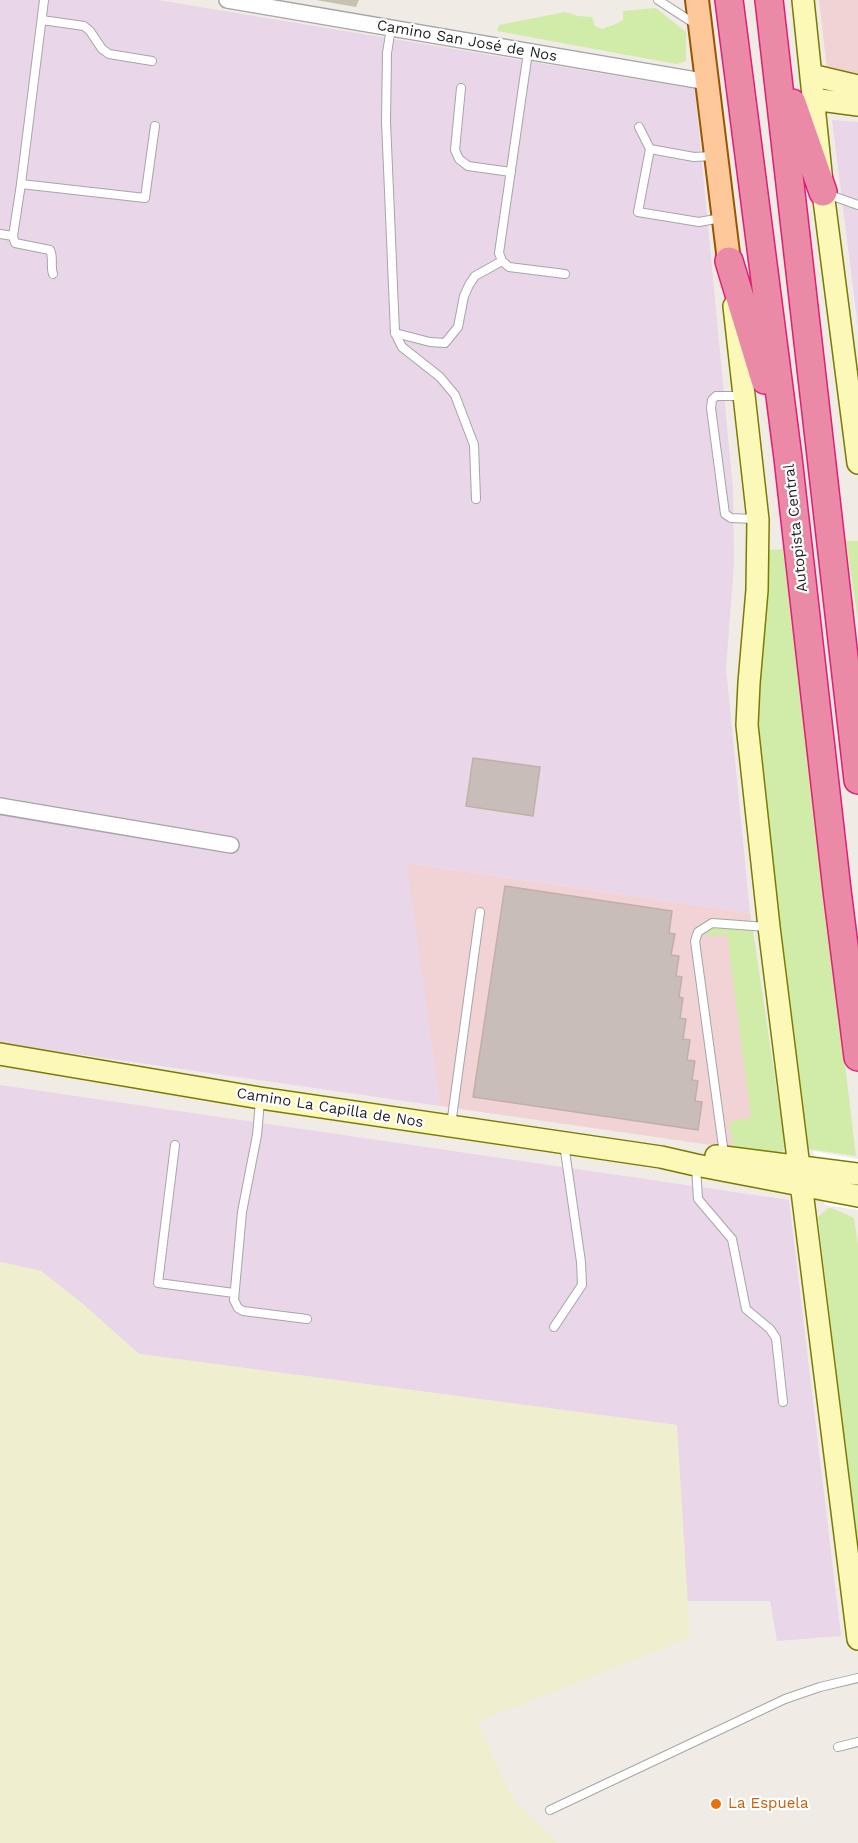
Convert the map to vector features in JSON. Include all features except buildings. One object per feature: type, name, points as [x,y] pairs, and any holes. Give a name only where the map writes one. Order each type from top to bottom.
[{"type":"highway","name":"Autopista Central","points":[[729,0],[788,458],[858,1057]]},
{"type":"highway","points":[[769,0],[858,780]]},
{"type":"highway","points":[[776,56],[823,192]]},
{"type":"highway","points":[[729,261],[788,458]]},
{"type":"main road","points":[[697,0],[758,520],[757,590],[748,683],[747,725],[769,927],[810,1177],[858,1639]]},
{"type":"main road","points":[[803,0],[823,192],[858,463]]},
{"type":"main road","points":[[811,75],[858,86]]},
{"type":"main road","points":[[813,99],[858,105]]},
{"type":"main road","name":"Camino La Capilla de Nos","points":[[0,1054],[260,1098],[662,1157],[696,1166],[810,1177]]},
{"type":"main road","name":"Camino La Capilla de Nos","points":[[662,1157],[697,1155],[724,1157],[810,1177]]},
{"type":"main road","points":[[810,1177],[858,1174]]},
{"type":"main road","points":[[810,1177],[858,1196]]},
{"type":"street","name":"Camino San José de Nos","points":[[227,0],[708,82]]},
{"type":"street","points":[[0,806],[231,845]]},
{"type":"lane","points":[[44,0],[13,236],[15,243],[20,245],[50,250],[53,274]]},
{"type":"lane","points":[[658,0],[701,28]]},
{"type":"lane","points":[[42,20],[84,26],[102,49],[109,54],[152,61]]},
{"type":"lane","points":[[391,28],[387,53],[386,121],[395,333],[402,347],[440,377],[455,395],[474,445],[476,499]]},
{"type":"lane","points":[[528,52],[499,253],[502,261],[509,267],[565,274]]},
{"type":"lane","points":[[461,88],[455,150],[459,159],[468,166],[511,172]]},
{"type":"lane","points":[[21,184],[145,198],[154,126]]},
{"type":"lane","points":[[639,127],[650,148],[638,212],[699,222],[724,217]]},
{"type":"lane","points":[[650,148],[694,157],[717,156]]},
{"type":"lane","points":[[823,192],[858,205]]},
{"type":"lane","points":[[0,234],[13,236]]},
{"type":"lane","points":[[395,333],[430,342],[446,343],[458,327],[464,296],[475,276],[502,261]]},
{"type":"lane","points":[[743,395],[716,396],[712,400],[711,408],[725,514],[731,518],[758,520]]},
{"type":"lane","points":[[450,1126],[480,912]]},
{"type":"lane","points":[[724,1157],[695,941],[701,929],[712,923],[769,927]]},
{"type":"lane","points":[[260,1098],[257,1135],[242,1212],[234,1293],[235,1304],[243,1311],[307,1319]]},
{"type":"lane","points":[[554,1328],[582,1285],[581,1262],[564,1143]]},
{"type":"lane","points":[[175,1145],[158,1283],[234,1293]]},
{"type":"lane","points":[[696,1166],[698,1199],[732,1239],[746,1309],[770,1329],[776,1338],[783,1402]]},
{"type":"lane","points":[[550,1810],[785,1699],[820,1687],[858,1678]]},
{"type":"lane","points":[[838,1747],[858,1742]]},
{"type":"shaded area","points":[[0,0],[158,0],[695,89],[733,489],[734,564],[726,668],[750,913],[407,863],[440,1106],[0,1043]]},
{"type":"shaded area","points":[[316,0],[359,0],[356,7]]},
{"type":"shaded area","points":[[819,0],[858,0],[858,92],[829,87]]},
{"type":"shaded area","points":[[832,120],[858,122],[858,327]]},
{"type":"shaded area","points":[[406,863],[750,913],[785,1146],[783,1151],[773,1154],[440,1106]]},
{"type":"shaded area","points":[[0,1085],[789,1200],[841,1636],[777,1641],[770,1601],[687,1601],[676,1425],[139,1354],[83,1304],[41,1271],[0,1262]]},
{"type":"green space","points":[[656,8],[686,32],[686,61],[676,64],[497,31],[499,25],[565,12],[592,17],[595,26],[602,29],[623,20],[623,11]]},
{"type":"green space","points":[[846,541],[858,541],[858,622]]},
{"type":"green space","points":[[783,549],[856,1156],[808,1149],[758,784],[757,693],[767,609],[767,550]]},
{"type":"green space","points":[[712,927],[753,931],[785,1146],[782,1152],[733,1148],[729,1122],[751,1117],[727,935],[707,936],[708,929]]},
{"type":"green space","points":[[828,1208],[854,1218],[858,1245],[858,1552],[818,1217]]},
{"type":"green space","points":[[0,1262],[41,1271],[83,1304],[139,1354],[677,1425],[690,1638],[477,1722],[513,1800],[557,1843],[0,1843]]},
{"type":"pier","points":[[813,1151],[858,1159],[858,1210],[825,1205]]},
{"type":"place","name":"La Espuela","points":[[716,1804]]}]
